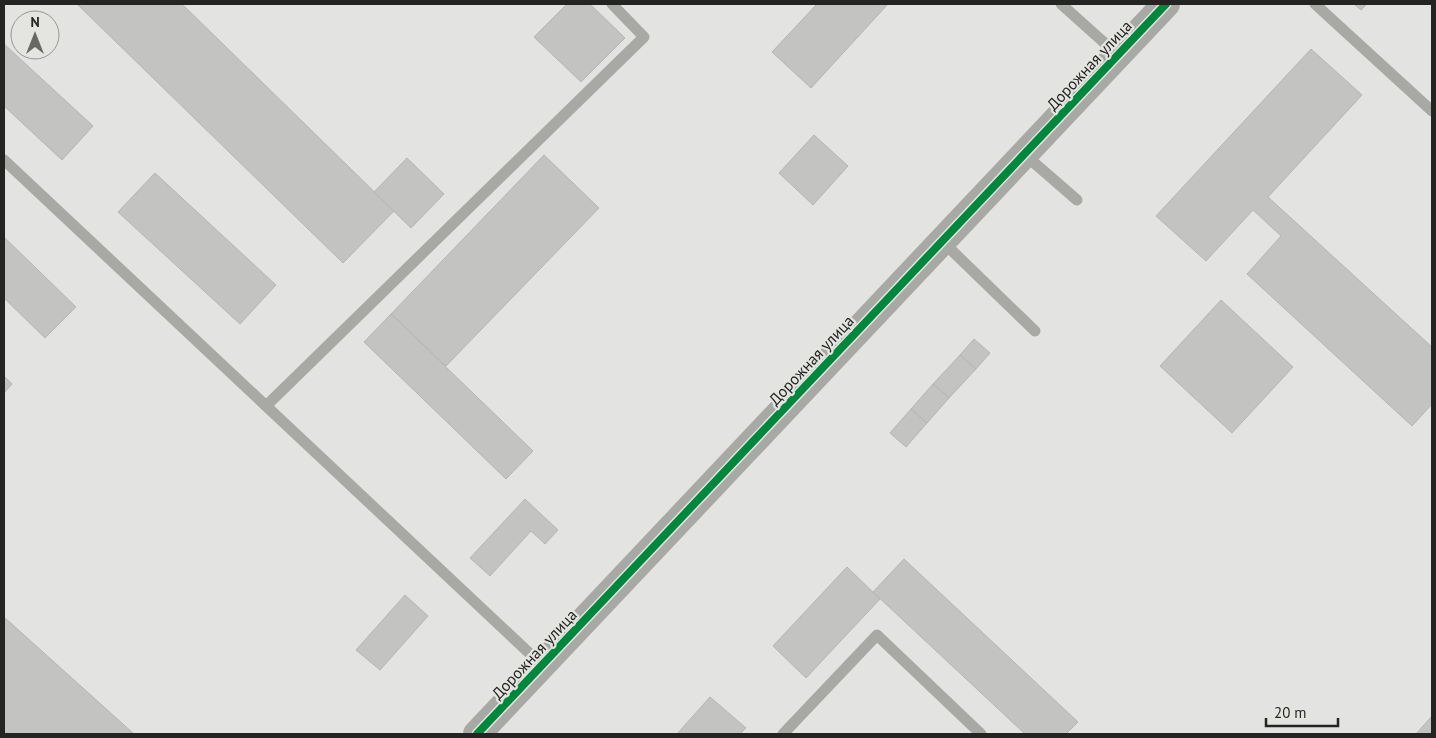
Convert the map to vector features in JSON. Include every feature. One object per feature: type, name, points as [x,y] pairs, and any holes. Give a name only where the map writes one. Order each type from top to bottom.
[{"type":"street","name":"Дорожная улица","points":[[477,734],[1166,4]]},
{"type":"lane","points":[[266,406],[644,37],[612,4]]},
{"type":"lane","points":[[1061,4],[1118,55]]},
{"type":"lane","points":[[1315,4],[1432,111]]},
{"type":"lane","points":[[1024,154],[1077,200]]},
{"type":"lane","points":[[4,160],[542,665]]},
{"type":"lane","points":[[942,241],[1035,331]]},
{"type":"lane","points":[[783,734],[877,635],[982,734]]},
{"type":"building","points":[[77,4],[182,4],[394,211],[343,263]]},
{"type":"building","points":[[567,4],[590,4],[625,38],[581,82],[534,37]]},
{"type":"building","points":[[817,4],[888,4],[811,88],[772,52]]},
{"type":"building","points":[[1354,4],[1367,4],[1361,10]]},
{"type":"building","points":[[4,44],[10,50],[10,60],[21,60],[93,126],[62,160],[4,106]]},
{"type":"building","points":[[1311,49],[1362,95],[1268,197],[1432,347],[1432,404],[1412,426],[1247,274],[1281,236],[1253,210],[1206,261],[1156,216]]},
{"type":"building","points":[[814,135],[848,166],[813,205],[779,173]]},
{"type":"building","points":[[544,155],[599,208],[446,366],[391,314]]},
{"type":"building","points":[[407,158],[444,194],[411,228],[374,192]]},
{"type":"building","points":[[155,173],[276,285],[240,324],[118,212]]},
{"type":"building","points":[[4,237],[76,307],[45,338],[4,298]]},
{"type":"building","points":[[1221,300],[1293,367],[1232,433],[1160,366]]},
{"type":"building","points":[[391,314],[533,451],[506,479],[364,342]]},
{"type":"building","points":[[974,339],[990,353],[976,369],[960,355]]},
{"type":"building","points":[[960,355],[976,369],[949,398],[933,384]]},
{"type":"building","points":[[4,376],[12,384],[4,393]]},
{"type":"building","points":[[933,384],[949,398],[927,423],[911,409]]},
{"type":"building","points":[[911,409],[927,423],[906,447],[890,433]]},
{"type":"building","points":[[525,499],[558,530],[545,544],[531,531],[490,576],[470,558]]},
{"type":"building","points":[[904,559],[1078,722],[1066,734],[1025,734],[873,592]]},
{"type":"building","points":[[847,567],[880,599],[806,678],[773,646]]},
{"type":"building","points":[[405,595],[428,616],[380,670],[356,650]]},
{"type":"building","points":[[4,617],[134,734],[4,734]]},
{"type":"building","points":[[710,697],[746,728],[740,734],[677,734]]},
{"type":"building","points":[[1432,716],[1432,734],[1416,734]]},
{"type":"cycle path","points":[[477,734],[1166,4]]}]
